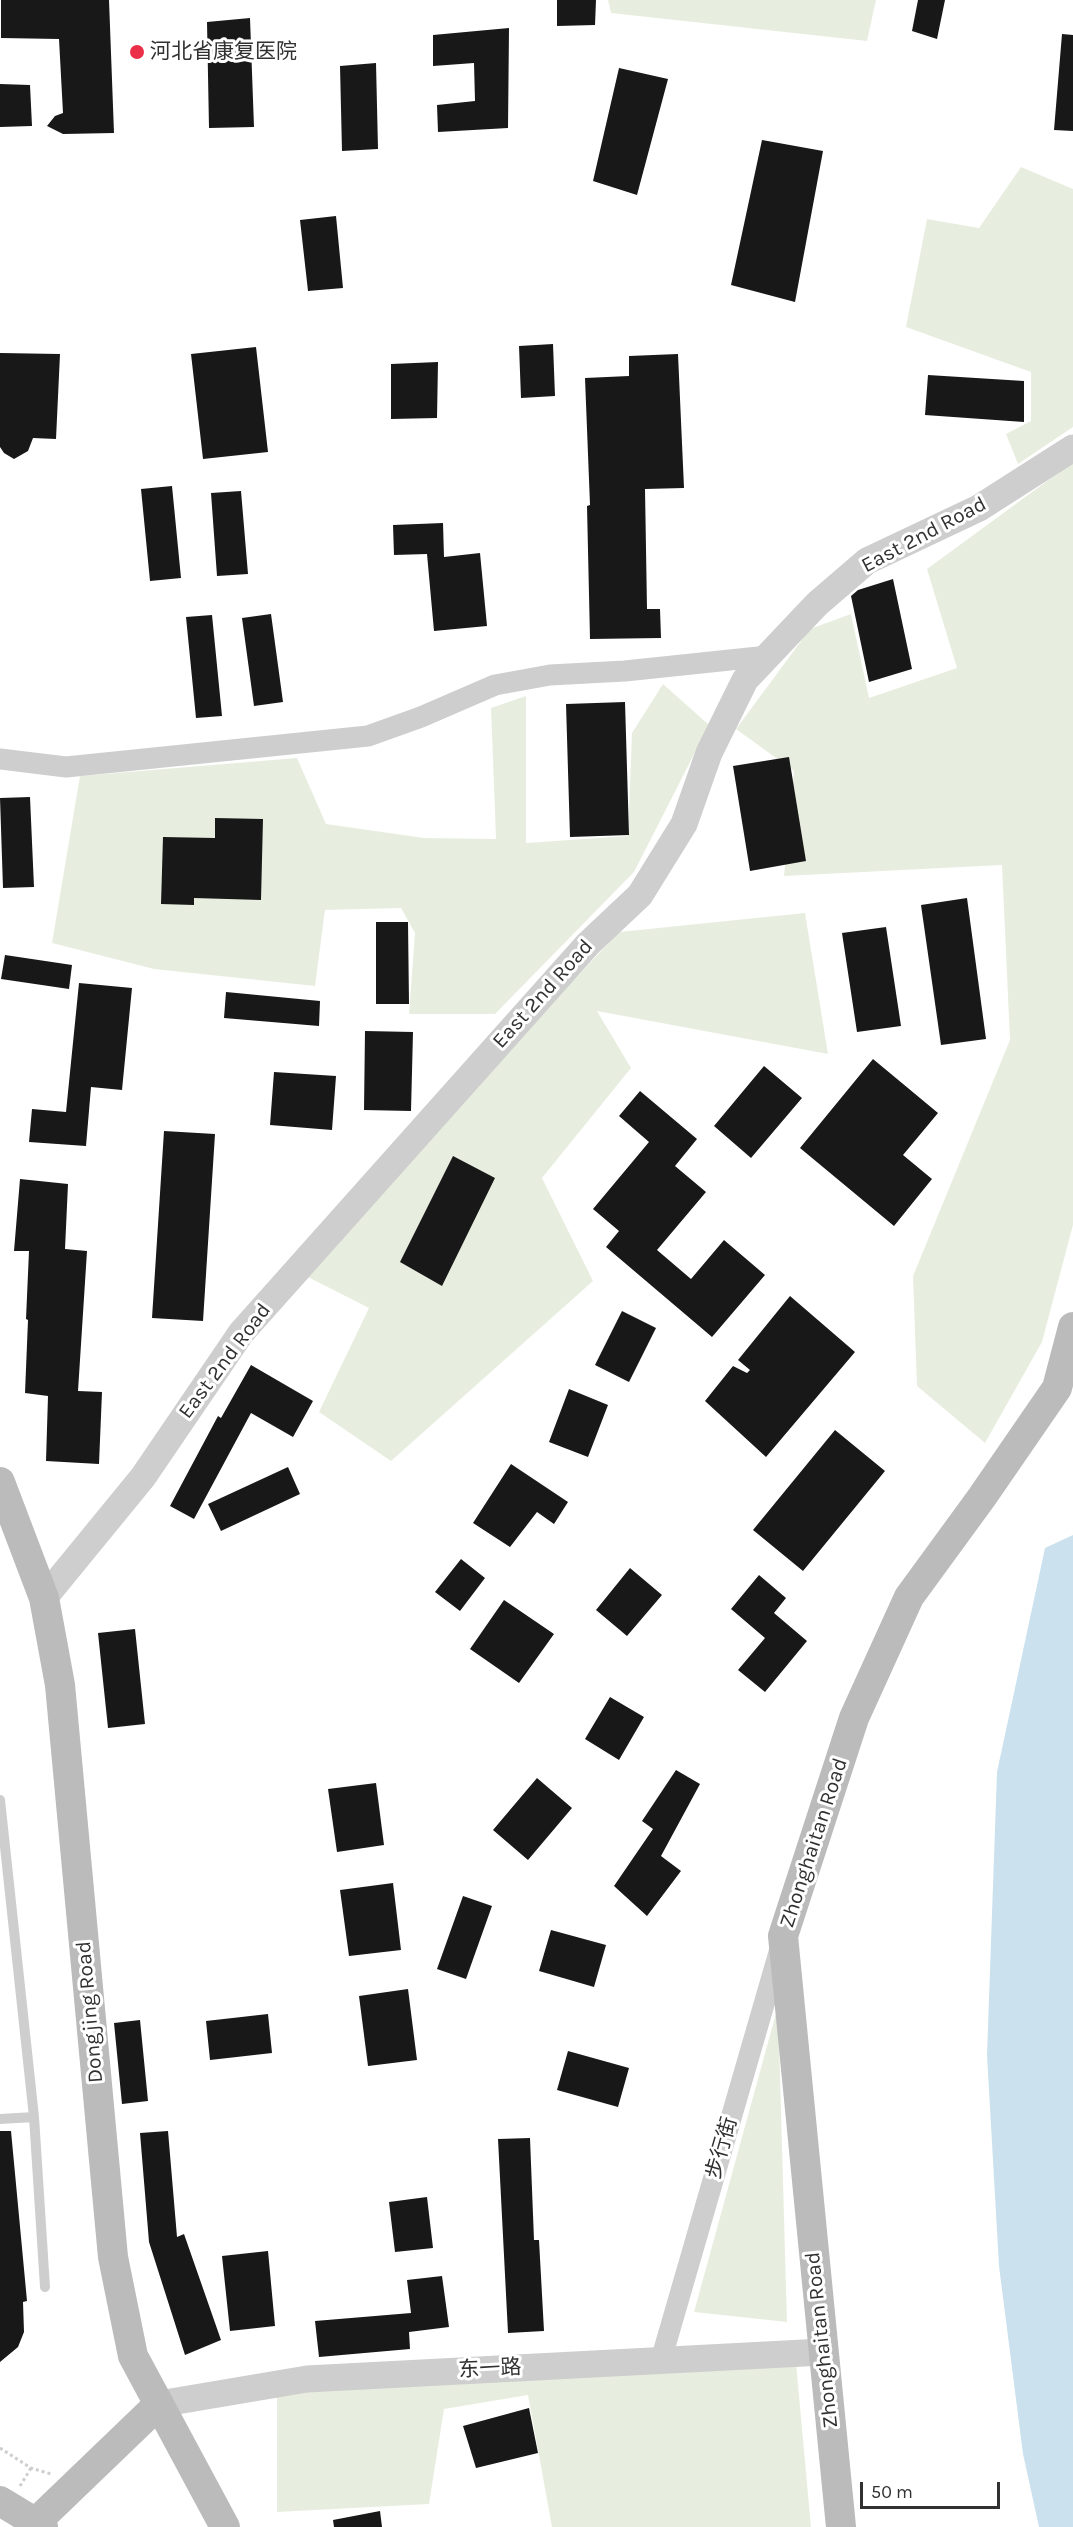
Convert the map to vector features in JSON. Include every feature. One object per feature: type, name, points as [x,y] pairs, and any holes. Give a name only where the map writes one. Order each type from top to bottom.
[{"type":"main road","name":"Zhonghaitan Road","points":[[841,2527],[783,1936],[854,1718],[909,1597],[1057,1388],[1073,1327]]},
{"type":"main road","name":"Dongjing Road","points":[[0,1482],[44,1598],[60,1684],[113,2257],[134,2356],[225,2527]]},
{"type":"main road","points":[[0,2502],[37,2525],[159,2404]]},
{"type":"street","name":"East 2nd Road","points":[[44,1598],[143,1477],[241,1333],[580,952],[640,895],[684,824],[709,753],[745,680],[817,604],[867,561],[979,508],[1073,448]]},
{"type":"street","points":[[0,759],[66,767],[368,736],[421,717],[495,685],[550,675],[625,671],[768,656]]},
{"type":"street","name":"步行街","points":[[661,2360],[783,1936]]},
{"type":"street","name":"东一路","points":[[159,2404],[307,2379],[823,2352]]},
{"type":"lane","points":[[0,1800],[5,1914],[34,2117],[45,2287]]},
{"type":"lane","points":[[0,2119],[34,2117]]},
{"type":"green space","points":[[608,0],[876,0],[867,41],[611,13]]},
{"type":"green space","points":[[1021,167],[1073,189],[1073,427],[1018,464],[1006,434],[1031,421],[1031,372],[906,327],[927,219],[979,228]]},
{"type":"green space","points":[[1073,462],[1073,1225],[1042,1342],[985,1443],[917,1386],[913,1276],[1010,1040],[1002,865],[784,876],[794,771],[736,729],[810,629],[851,614],[869,698],[957,668],[927,569]]},
{"type":"green space","points":[[663,684],[709,725],[634,872],[495,1014],[409,1014],[415,933],[401,908],[325,910],[315,986],[154,969],[52,943],[80,776],[297,758],[326,824],[424,838],[496,839],[491,708],[526,696],[526,843],[628,836],[632,733]]},
{"type":"green space","points":[[805,913],[828,1054],[597,1011],[631,1068],[542,1178],[593,1281],[391,1461],[319,1412],[369,1308],[302,1274],[328,1241],[619,932]]},
{"type":"green space","points":[[778,2006],[787,2322],[694,2312]]},
{"type":"green space","points":[[795,2352],[811,2527],[552,2527],[528,2395],[444,2409],[429,2504],[277,2512],[277,2392]]},
{"type":"water","points":[[1073,1535],[1073,2527],[1039,2527],[1023,2454],[999,2266],[987,2055],[997,1772],[1045,1548]]},
{"type":"building","points":[[1,0],[109,0],[114,133],[63,134],[47,126],[55,116],[63,113],[59,39],[1,38]]},
{"type":"building","points":[[557,0],[596,0],[595,25],[557,26]]},
{"type":"building","points":[[918,0],[945,0],[937,39],[912,31]]},
{"type":"building","points":[[250,18],[254,127],[209,128],[207,22]]},
{"type":"building","points":[[509,28],[508,128],[438,132],[437,105],[475,101],[474,63],[433,66],[433,35]]},
{"type":"building","points":[[1062,34],[1073,35],[1073,131],[1054,130]]},
{"type":"building","points":[[376,63],[378,149],[342,151],[340,66]]},
{"type":"building","points":[[619,68],[668,79],[637,195],[593,181]]},
{"type":"building","points":[[0,84],[30,85],[32,126],[0,127]]},
{"type":"building","points":[[762,140],[823,151],[795,302],[731,285]]},
{"type":"building","points":[[336,216],[343,288],[308,291],[300,220]]},
{"type":"building","points":[[553,344],[555,396],[521,398],[519,346]]},
{"type":"building","points":[[256,347],[268,452],[203,459],[191,354]]},
{"type":"building","points":[[0,353],[60,354],[56,439],[33,438],[28,451],[14,459],[4,453],[0,447]]},
{"type":"building","points":[[678,354],[684,488],[645,489],[647,609],[660,609],[661,638],[590,639],[587,506],[590,505],[585,378],[629,376],[629,356]]},
{"type":"building","points":[[438,362],[437,418],[391,419],[391,364]]},
{"type":"building","points":[[928,375],[1024,381],[1024,422],[925,415]]},
{"type":"building","points":[[172,486],[181,578],[150,581],[141,489]]},
{"type":"building","points":[[241,491],[248,574],[217,576],[211,493]]},
{"type":"building","points":[[443,523],[444,557],[480,553],[487,626],[434,631],[427,554],[394,555],[393,525]]},
{"type":"building","points":[[893,579],[912,669],[869,682],[851,596],[858,590]]},
{"type":"building","points":[[271,614],[283,702],[254,706],[242,618]]},
{"type":"building","points":[[212,615],[222,716],[196,718],[186,617]]},
{"type":"building","points":[[625,702],[629,835],[570,837],[566,704]]},
{"type":"building","points":[[789,757],[806,861],[750,871],[733,766]]},
{"type":"building","points":[[30,797],[34,887],[3,888],[0,798]]},
{"type":"building","points":[[215,818],[263,819],[261,900],[194,898],[194,905],[161,904],[163,837],[215,838]]},
{"type":"building","points":[[967,898],[986,1039],[941,1045],[921,905]]},
{"type":"building","points":[[376,922],[408,922],[409,1004],[376,1004]]},
{"type":"building","points":[[886,927],[901,1026],[857,1032],[842,933]]},
{"type":"building","points":[[5,955],[72,965],[69,989],[1,979]]},
{"type":"building","points":[[79,983],[132,988],[122,1090],[91,1087],[86,1146],[29,1142],[32,1109],[66,1112]]},
{"type":"building","points":[[226,992],[320,1001],[319,1026],[224,1018]]},
{"type":"building","points":[[365,1031],[413,1032],[411,1111],[364,1110]]},
{"type":"building","points":[[873,1059],[938,1113],[903,1155],[932,1179],[894,1226],[800,1148]]},
{"type":"building","points":[[764,1066],[802,1098],[751,1158],[714,1126]]},
{"type":"building","points":[[274,1072],[336,1076],[332,1130],[270,1125]]},
{"type":"building","points":[[640,1091],[697,1139],[675,1166],[706,1192],[657,1250],[691,1279],[724,1240],[765,1275],[712,1337],[606,1247],[619,1231],[593,1209],[649,1142],[619,1116]]},
{"type":"building","points":[[164,1131],[215,1134],[203,1321],[152,1318]]},
{"type":"building","points":[[453,1156],[495,1178],[442,1286],[400,1262]]},
{"type":"building","points":[[20,1179],[68,1184],[65,1249],[87,1251],[78,1391],[102,1392],[99,1464],[46,1461],[48,1396],[25,1393],[29,1251],[14,1251]]},
{"type":"building","points":[[790,1296],[855,1352],[766,1457],[705,1401],[733,1366],[747,1373],[750,1370],[738,1360]]},
{"type":"building","points":[[622,1311],[656,1328],[629,1382],[595,1365]]},
{"type":"building","points":[[251,1365],[313,1401],[293,1437],[251,1413],[194,1519],[170,1506],[218,1416],[221,1418]]},
{"type":"building","points":[[569,1389],[608,1405],[588,1457],[549,1442]]},
{"type":"building","points":[[835,1430],[885,1471],[803,1571],[753,1530]]},
{"type":"building","points":[[511,1464],[568,1502],[554,1524],[537,1512],[510,1547],[473,1523]]},
{"type":"building","points":[[288,1467],[300,1494],[221,1531],[208,1504]]},
{"type":"building","points":[[461,1559],[485,1578],[460,1611],[435,1592]]},
{"type":"building","points":[[630,1568],[662,1595],[627,1636],[596,1610]]},
{"type":"building","points":[[759,1575],[786,1598],[774,1613],[807,1641],[765,1692],[738,1670],[765,1638],[731,1609]]},
{"type":"building","points":[[504,1600],[554,1634],[519,1683],[470,1649]]},
{"type":"building","points":[[135,1629],[145,1724],[108,1728],[98,1633]]},
{"type":"building","points":[[610,1697],[644,1717],[619,1760],[585,1739]]},
{"type":"building","points":[[676,1770],[700,1784],[661,1856],[681,1871],[647,1916],[614,1886],[653,1829],[642,1821]]},
{"type":"building","points":[[537,1778],[572,1808],[528,1860],[493,1830]]},
{"type":"building","points":[[376,1783],[384,1845],[337,1852],[328,1789]]},
{"type":"building","points":[[393,1883],[401,1950],[349,1956],[340,1890]]},
{"type":"building","points":[[463,1896],[492,1906],[466,1979],[437,1969]]},
{"type":"building","points":[[551,1930],[606,1945],[594,1987],[539,1971]]},
{"type":"building","points":[[408,1989],[417,2060],[368,2066],[359,1996]]},
{"type":"building","points":[[268,2014],[272,2053],[210,2060],[206,2021]]},
{"type":"building","points":[[140,2020],[148,2101],[122,2104],[114,2023]]},
{"type":"building","points":[[568,2051],[629,2068],[618,2107],[557,2090]]},
{"type":"building","points":[[0,2131],[11,2131],[27,2301],[23,2302],[24,2332],[18,2347],[0,2362]]},
{"type":"building","points":[[168,2131],[177,2237],[184,2234],[221,2340],[185,2355],[149,2242],[140,2133]]},
{"type":"building","points":[[530,2138],[534,2240],[539,2240],[544,2331],[508,2333],[498,2139]]},
{"type":"building","points":[[427,2197],[433,2248],[395,2252],[389,2202]]},
{"type":"building","points":[[268,2251],[275,2326],[230,2331],[222,2256]]},
{"type":"building","points":[[442,2276],[449,2327],[409,2332],[410,2349],[319,2357],[315,2321],[411,2313],[407,2280]]},
{"type":"building","points":[[529,2408],[538,2453],[476,2468],[463,2426]]},
{"type":"building","points":[[380,2511],[382,2527],[334,2527],[333,2520]]},
{"type":"place","name":"河北省康复医院","points":[[137,52]]}]
